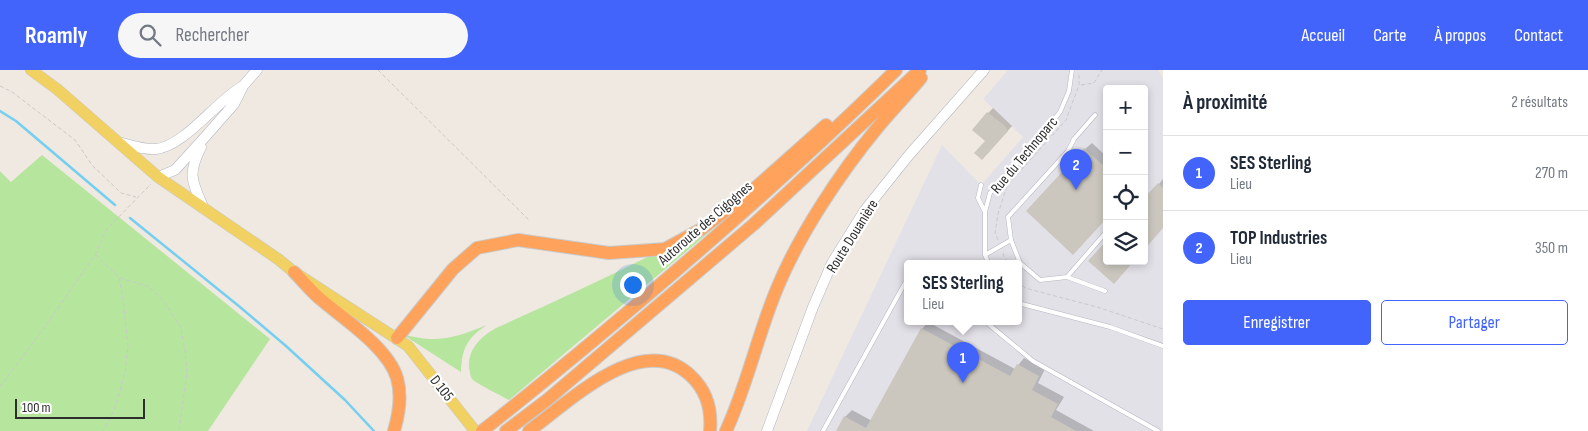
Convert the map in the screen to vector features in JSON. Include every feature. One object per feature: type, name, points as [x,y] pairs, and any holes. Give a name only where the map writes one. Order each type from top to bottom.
[{"type":"highway","name":"Autoroute des Cigognes","points":[[482,431],[536,389],[742,214],[856,110],[896,70]]},
{"type":"highway","points":[[506,431],[547,400],[754,224],[920,70]]},
{"type":"highway","points":[[726,431],[742,393],[776,291],[809,225],[847,168],[878,127],[928,70]]},
{"type":"highway","points":[[397,338],[453,268],[477,248],[518,240],[609,253],[665,249],[700,230],[752,190],[833,119],[856,110]]},
{"type":"highway","points":[[294,272],[316,295],[375,344],[390,364],[397,377],[400,394],[398,417],[394,431]]},
{"type":"highway","points":[[529,431],[586,388],[610,373],[631,364],[650,359],[661,360],[678,366],[688,372],[703,388],[708,402],[710,431]]},
{"type":"main road","points":[[31,70],[57,89]]},
{"type":"main road","points":[[42,70],[57,89]]},
{"type":"main road","points":[[158,177],[175,170],[206,137],[234,104],[243,86],[257,70]]},
{"type":"main road","name":"Route Douanière","points":[[767,431],[812,307],[832,263],[871,203],[909,155],[984,70]]},
{"type":"main road","points":[[117,142],[157,149],[173,143],[195,127],[232,92],[243,86]]},
{"type":"main road","name":"D 105","points":[[57,89],[158,177],[294,272],[408,346],[471,427]]},
{"type":"main road","points":[[204,209],[194,186],[192,175],[193,164],[206,137]]},
{"type":"lane","name":"Rue du Technoparc","points":[[987,260],[985,255],[985,212],[990,193],[1060,112],[1069,91],[1072,70]]},
{"type":"lane","points":[[1019,260],[1011,240],[1008,217],[1068,151],[1074,139],[1095,115]]},
{"type":"lane","name":"Rue du Technoparc","points":[[981,185],[978,198],[985,212]]},
{"type":"lane","points":[[1067,277],[1103,236]]},
{"type":"lane","points":[[985,255],[1011,240]]},
{"type":"lane","points":[[1022,265],[1040,280],[1067,277],[1105,291]]},
{"type":"lane","points":[[823,431],[904,286]]},
{"type":"lane","points":[[1022,304],[1110,327],[1163,346]]},
{"type":"lane","points":[[990,325],[1033,361],[1158,431]]},
{"type":"path","points":[[378,70],[529,220]]},
{"type":"path","points":[[1005,260],[995,233],[998,214],[1007,186],[1066,120],[1079,85],[1079,70]]},
{"type":"path","points":[[1079,85],[1094,83],[1102,70]]},
{"type":"path","points":[[0,86],[12,92],[75,140],[92,165],[121,192],[136,197]]},
{"type":"path","points":[[0,388],[95,255],[107,229],[136,197],[158,177]]},
{"type":"path","points":[[95,255],[119,277],[150,287],[165,303],[181,328],[187,372],[179,431]]},
{"type":"path","points":[[103,431],[114,410],[120,391],[125,372],[128,346],[119,277]]},
{"type":"path","points":[[1022,286],[1024,288],[1097,307],[1163,329]]},
{"type":"shaded area","points":[[1008,70],[1158,70],[1163,79],[1163,431],[807,431],[942,145],[981,185],[1023,137],[983,99]]},
{"type":"green space","points":[[42,155],[270,339],[208,431],[0,431],[0,171],[11,182]]},
{"type":"green space","points":[[738,208],[509,400],[472,379],[469,361],[473,349],[490,331],[649,256]]},
{"type":"green space","points":[[487,325],[475,334],[467,344],[464,350],[461,372],[402,334],[425,339],[436,339],[455,336]]},
{"type":"building","points":[[987,112],[1004,125],[1008,131],[982,160],[974,153],[985,141],[972,130]]},
{"type":"building","points":[[1084,148],[1103,165],[1103,222],[1073,255],[1026,211]]},
{"type":"building","points":[[1158,183],[1163,188],[1163,228],[1148,245],[1148,220],[1148,194]]},
{"type":"building","points":[[1103,244],[1103,265],[1131,265],[1114,284],[1088,261]]},
{"type":"building","points":[[921,328],[1010,376],[1017,364],[1039,376],[1032,390],[1058,404],[1051,417],[1076,431],[836,431],[844,416],[866,428]]},
{"type":"waterway","points":[[0,111],[16,121],[115,205]]},
{"type":"waterway","points":[[130,218],[286,346],[345,400],[374,431]]},
{"type":"place","name":"TOP Industries","points":[[1076,190]]},
{"type":"place","name":"SES Sterling","points":[[963,383]]}]
